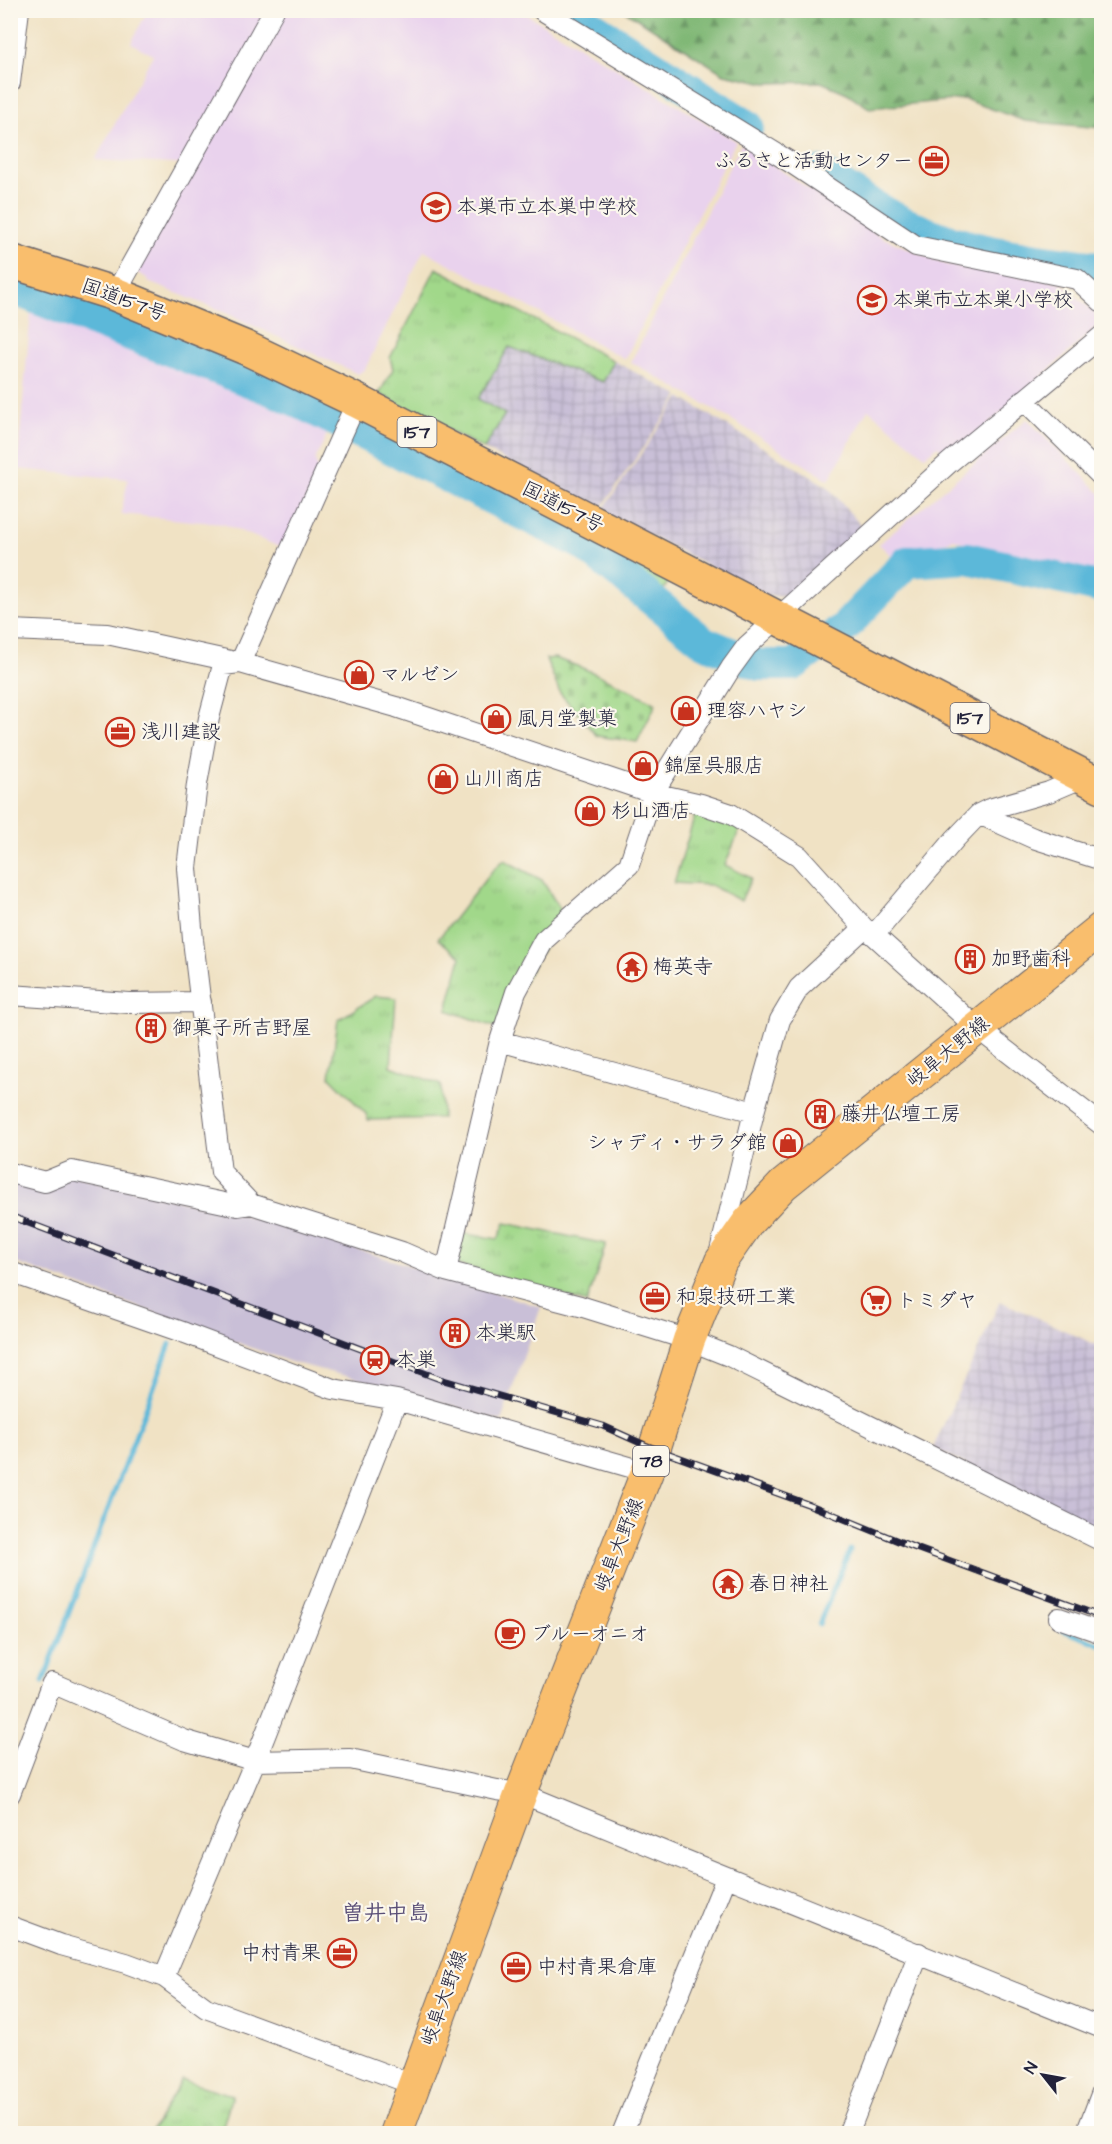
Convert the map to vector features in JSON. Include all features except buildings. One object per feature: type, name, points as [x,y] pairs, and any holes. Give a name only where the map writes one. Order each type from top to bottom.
[{"type":"highway","name":"国道157号","points":[[10,261],[115,294],[246,348],[353,410],[778,619],[1093,782]]},
{"type":"main road","name":"岐阜大野線","points":[[396,2133],[412,2084],[521,1793],[647,1472],[689,1340],[721,1261],[749,1221],[783,1185],[1101,928]]},
{"type":"street","points":[[10,83],[19,10]]},
{"type":"street","points":[[115,294],[274,10]]},
{"type":"street","points":[[542,10],[790,162],[916,246],[1077,279],[1101,302]]},
{"type":"street","points":[[446,1271],[500,1041],[516,992],[544,940],[629,865],[653,793],[730,668],[747,646],[950,462],[1101,336]]},
{"type":"street","points":[[1024,400],[1101,477]]},
{"type":"street","points":[[240,663],[353,410]]},
{"type":"street","points":[[10,630],[107,634],[240,663],[396,707],[653,793],[731,813],[799,856],[869,932],[977,1028],[1101,1125]]},
{"type":"street","points":[[240,663],[223,664],[209,718],[193,819],[188,868],[221,1172],[251,1204]]},
{"type":"street","points":[[721,1261],[718,1253],[780,1020],[799,988],[869,932],[979,814],[1049,792],[1093,782]]},
{"type":"street","points":[[979,814],[1033,838],[1101,860]]},
{"type":"street","points":[[10,995],[129,1003],[201,1002]]},
{"type":"street","points":[[500,1041],[754,1112]]},
{"type":"street","points":[[10,1173],[45,1182],[72,1171],[238,1206],[251,1204],[402,1252],[446,1271],[580,1306],[689,1340],[729,1356],[1101,1541]]},
{"type":"street","points":[[10,1272],[185,1333],[333,1389],[397,1400],[647,1472]]},
{"type":"street","points":[[164,1977],[255,1761],[397,1400]]},
{"type":"street","points":[[1059,1618],[1101,1633]]},
{"type":"street","points":[[10,1794],[52,1683],[184,1740],[255,1761],[350,1759],[521,1793],[1101,2028]]},
{"type":"street","points":[[622,2133],[726,1878]]},
{"type":"street","points":[[10,1926],[61,1945],[126,1963],[164,1977],[206,2008],[412,2084]]},
{"type":"street","points":[[848,2133],[919,1953]]},
{"type":"street","points":[[1086,2133],[1101,2092]]},
{"type":"shaded area","name":"本巣市立本巣中学校","points":[[148,10],[521,11],[736,141],[625,359],[424,250],[365,369],[358,374],[222,311],[148,282],[149,279],[134,271],[192,165],[95,160],[153,55],[131,43]]},
{"type":"shaded area","name":"本巣市立本巣小学校","points":[[741,144],[883,238],[947,265],[1060,282],[1101,318],[1101,323],[950,459],[938,446],[925,456],[868,409],[829,480],[729,418],[631,362]]},
{"type":"shaded area","points":[[31,311],[329,430],[315,460],[319,471],[286,547],[275,545],[223,524],[121,514],[128,479],[17,469]]},
{"type":"shaded area","points":[[509,347],[602,382],[614,361],[679,396],[600,510],[484,449],[478,399]]},
{"type":"shaded area","points":[[680,397],[828,487],[863,528],[791,595],[768,596],[602,511]]},
{"type":"shaded area","points":[[1027,419],[1101,494],[1101,580],[1017,560],[954,539],[896,560],[879,544]]},
{"type":"shaded area","points":[[71,1175],[264,1220],[541,1307],[501,1421],[373,1383],[291,1362],[11,1261],[10,1180]]},
{"type":"shaded area","points":[[1000,1301],[1101,1347],[1101,1531],[933,1448]]},
{"type":"green space","points":[[625,11],[1101,11],[1101,128],[1025,121],[964,99],[869,108],[847,93],[821,82],[766,83],[724,74]]},
{"type":"green space","points":[[436,268],[614,361],[603,382],[509,347],[478,399],[505,414],[484,449],[379,394],[393,369],[390,358]]},
{"type":"green space","points":[[603,545],[671,578],[660,595],[609,559]]},
{"type":"green space","points":[[554,658],[606,678],[656,704],[637,742],[597,736],[560,693],[546,659]]},
{"type":"green space","points":[[696,812],[740,829],[725,865],[751,878],[741,901],[710,885],[674,883]]},
{"type":"green space","points":[[504,860],[542,880],[563,914],[497,1028],[447,1010],[461,957],[438,939],[492,871]]},
{"type":"green space","points":[[376,996],[396,998],[391,1066],[441,1085],[442,1118],[368,1120],[366,1114],[330,1077],[338,1020]]},
{"type":"green space","points":[[505,1223],[606,1244],[587,1303],[452,1263],[460,1233],[498,1239]]},
{"type":"green space","points":[[182,2080],[232,2095],[221,2133],[150,2133]]},
{"type":"waterway","points":[[567,10],[748,126]]},
{"type":"waterway","points":[[821,172],[895,218],[943,238],[1010,255],[1102,268]]},
{"type":"waterway","points":[[10,288],[282,394],[584,545],[704,642],[759,665],[793,665],[844,628],[907,562],[967,558],[1102,588]]},
{"type":"waterway","points":[[43,1682],[170,1344]]},
{"type":"waterway","points":[[819,1624],[850,1550]]},
{"type":"waterway","points":[[1062,1630],[1102,1645]]},
{"type":"railway","points":[[10,1216],[440,1379],[603,1426],[645,1445],[810,1505],[913,1547],[1102,1617]]},
{"type":"place","name":"ふるさと活動センター","points":[[934,161]]},
{"type":"place","name":"本巣市立本巣中学校","points":[[436,207]]},
{"type":"place","name":"本巣市立本巣小学校","points":[[872,300]]},
{"type":"place","name":"マルゼン","points":[[359,675]]},
{"type":"place","name":"理容ハヤシ","points":[[686,711]]},
{"type":"place","name":"風月堂製菓","points":[[496,719]]},
{"type":"place","name":"浅川建設","points":[[120,732]]},
{"type":"place","name":"錦屋呉服店","points":[[643,766]]},
{"type":"place","name":"山川商店","points":[[443,779]]},
{"type":"place","name":"杉山酒店","points":[[590,811]]},
{"type":"place","name":"加野歯科","points":[[970,959]]},
{"type":"place","name":"梅英寺","points":[[632,967]]},
{"type":"place","name":"御菓子所吉野屋","points":[[151,1028]]},
{"type":"place","name":"藤井仏壇工房","points":[[820,1114]]},
{"type":"place","name":"シャディ・サラダ館","points":[[788,1143]]},
{"type":"place","name":"和泉技研工業","points":[[655,1297]]},
{"type":"place","name":"トミダヤ","points":[[876,1301]]},
{"type":"place","name":"本巣駅","points":[[455,1333]]},
{"type":"place","name":"本巣","points":[[375,1360]]},
{"type":"place","name":"春日神社","points":[[728,1584]]},
{"type":"place","name":"ブルーオニオ","points":[[510,1634]]},
{"type":"place","name":"中村青果","points":[[342,1953]]},
{"type":"place","name":"中村青果倉庫","points":[[516,1967]]},
{"type":"district","name":"曽井中島","points":[[386,1913]]}]
